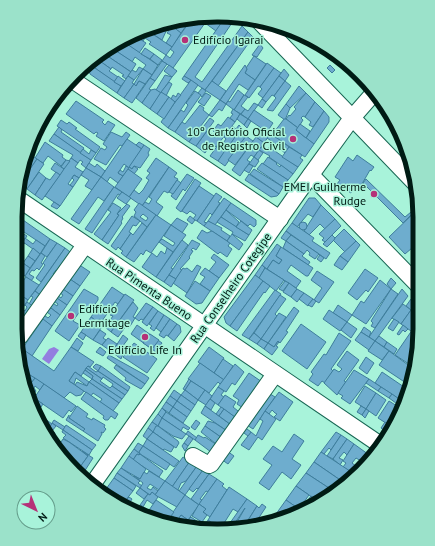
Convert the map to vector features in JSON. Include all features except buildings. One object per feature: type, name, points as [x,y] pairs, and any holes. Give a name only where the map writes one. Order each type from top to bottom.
[{"type":"street","points":[[266,29],[408,176]]},
{"type":"street","points":[[76,82],[280,219]]},
{"type":"street","name":"Rua Conselheiro Cotegipe","points":[[95,481],[311,175],[352,118],[371,96]]},
{"type":"street","points":[[311,175],[413,277]]},
{"type":"street","name":"Rua Pimenta Bueno","points":[[22,202],[377,442]]},
{"type":"street","points":[[22,333],[85,245]]},
{"type":"street","points":[[193,456],[210,465],[275,374]]},
{"type":"shaded area","points":[[54,347],[59,350],[49,364],[42,359],[49,349]]},
{"type":"place","name":"Edifício Igarai","points":[[185,40]]},
{"type":"place","name":"10º Cartório Oficial de Registro Civil","points":[[293,139]]},
{"type":"place","name":"EMEI Guilherme Rudge","points":[[374,194]]},
{"type":"place","name":"Edifício Lermitage","points":[[71,316]]},
{"type":"place","name":"Edifício Life In","points":[[145,337]]}]
